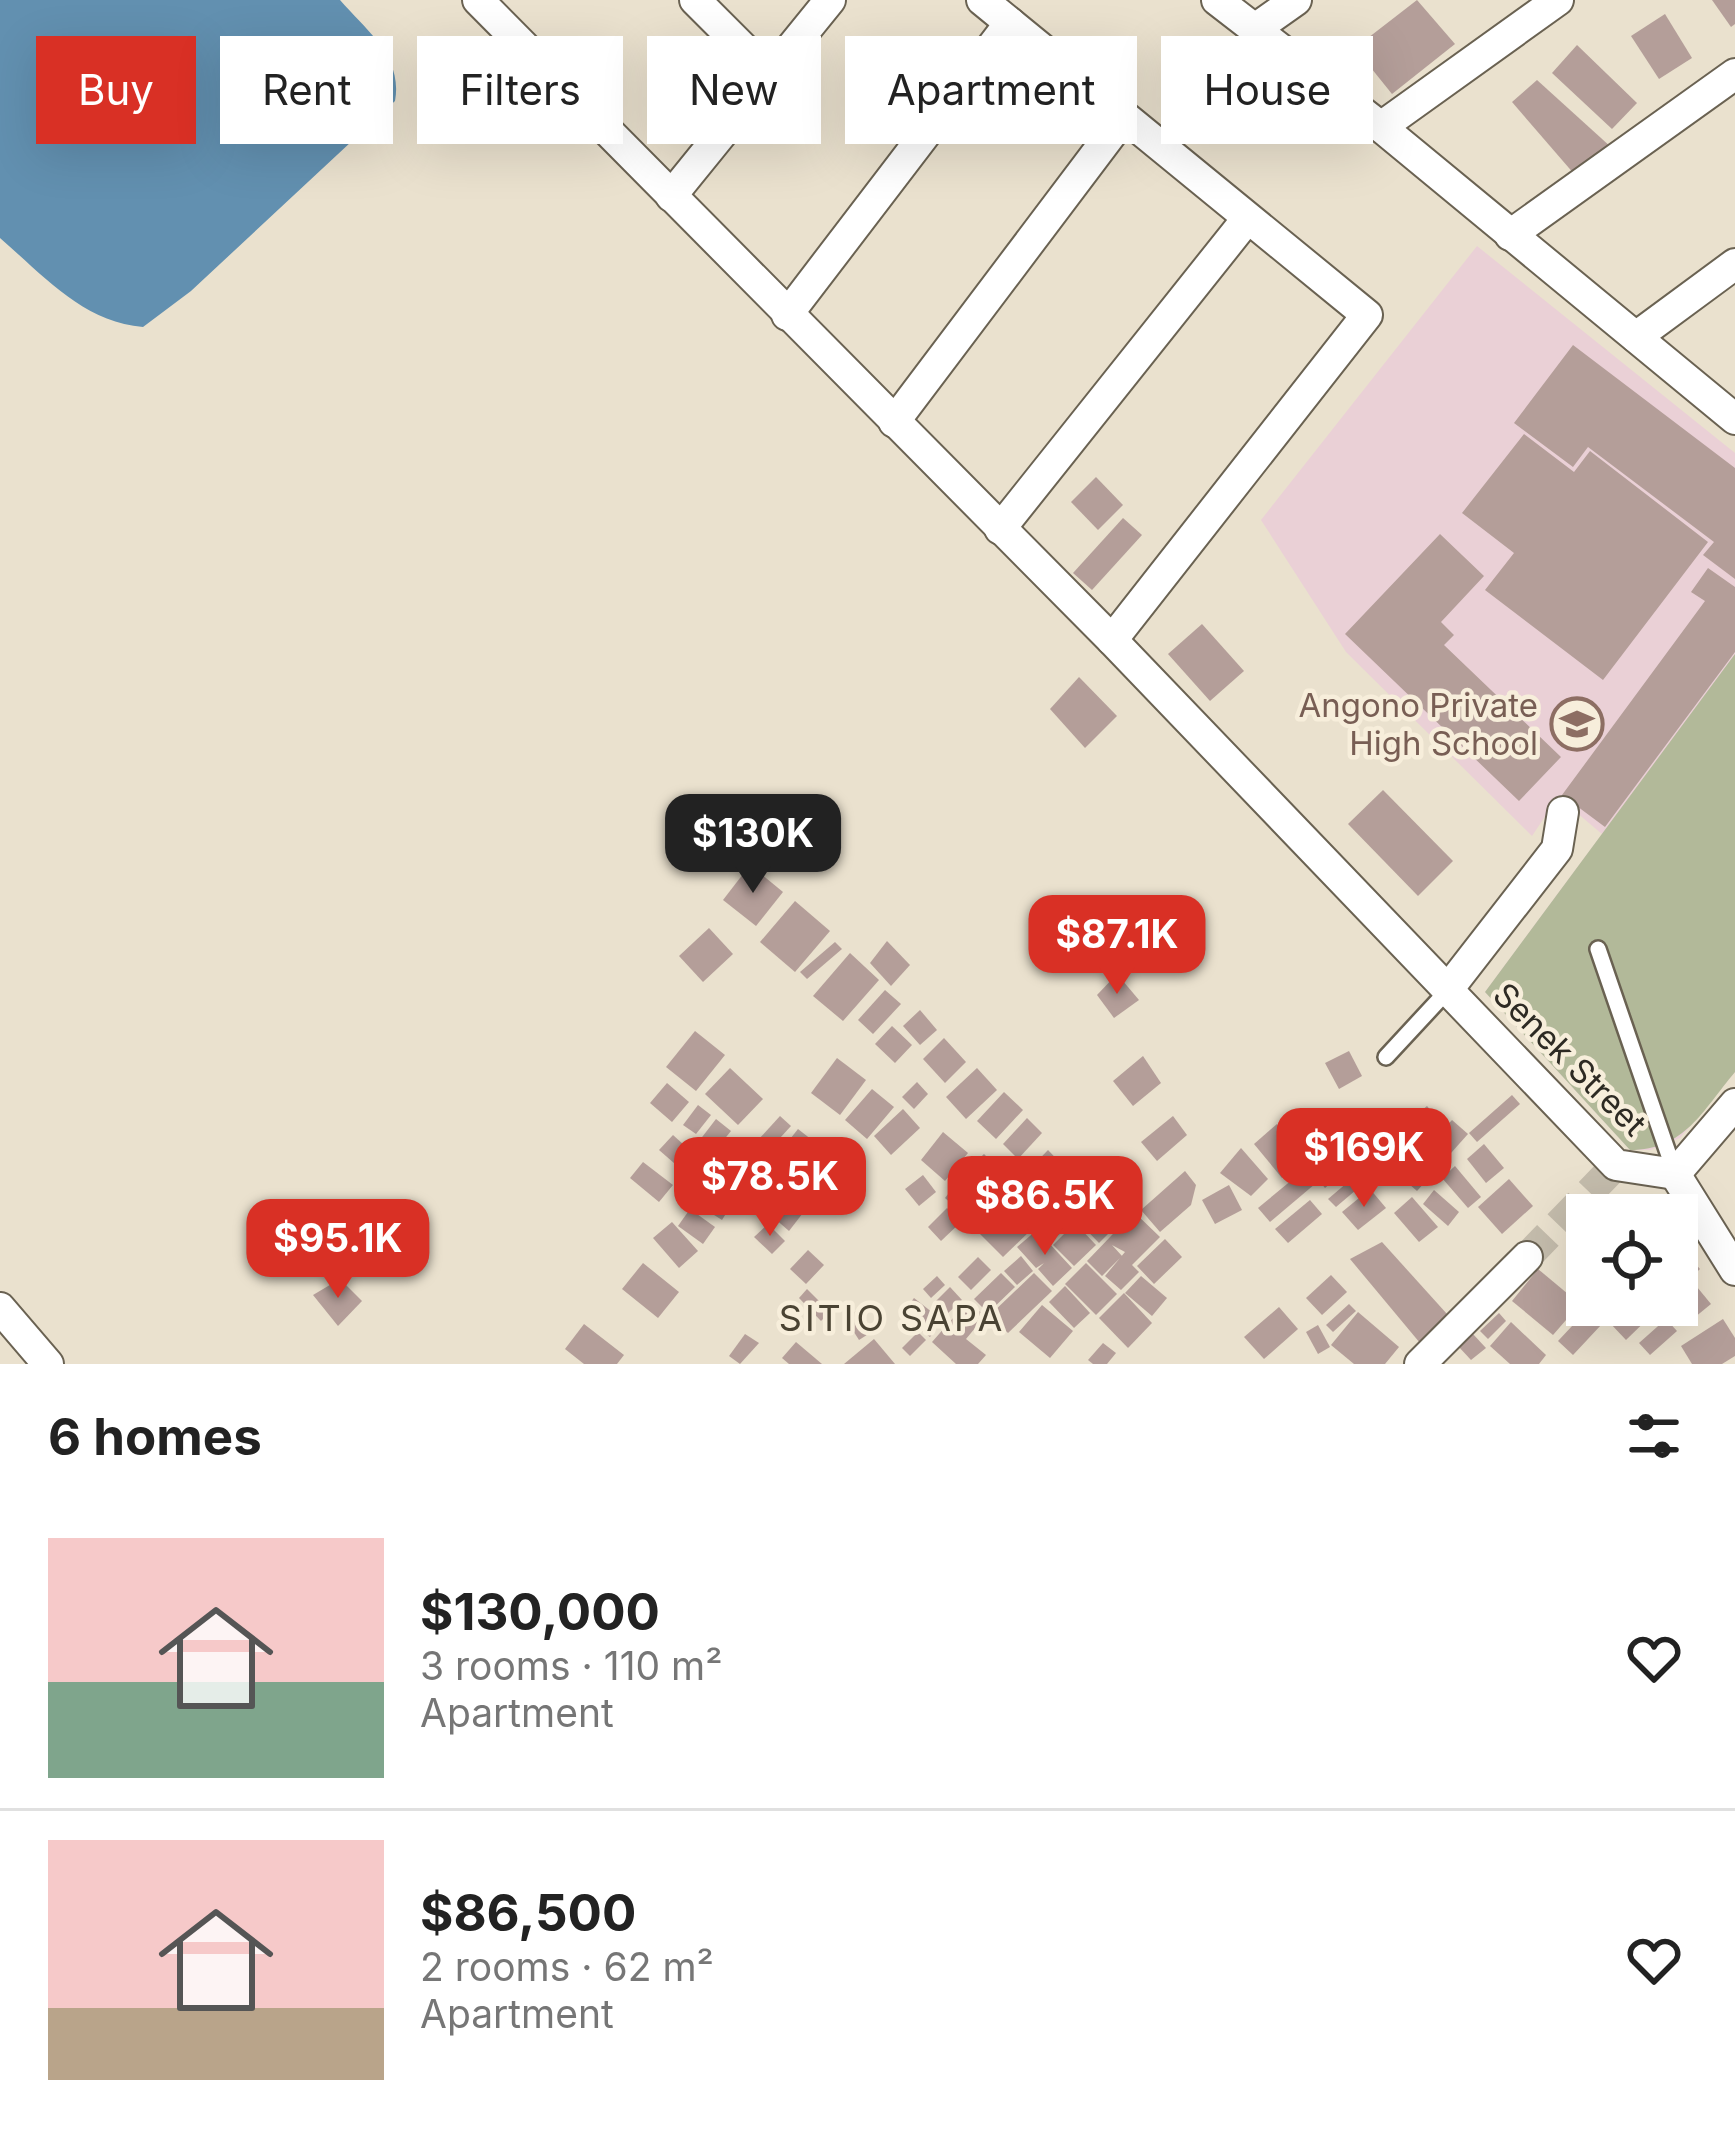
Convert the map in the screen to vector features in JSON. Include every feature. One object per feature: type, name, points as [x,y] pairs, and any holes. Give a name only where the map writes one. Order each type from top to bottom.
[{"type":"street","name":"Senek Street","points":[[478,0],[1112,640],[1616,1165],[1675,1174]]},
{"type":"street","points":[[695,0],[731,36]]},
{"type":"street","points":[[799,36],[830,0]]},
{"type":"street","points":[[982,0],[1026,36]]},
{"type":"street","points":[[1217,0],[1381,127],[1735,419]]},
{"type":"street","points":[[1255,29],[1296,0]]},
{"type":"street","points":[[1381,127],[1558,0]]},
{"type":"street","points":[[787,315],[1010,23]]},
{"type":"street","points":[[1510,235],[1735,74]]},
{"type":"street","points":[[1112,640],[1367,315],[1137,128]]},
{"type":"street","points":[[670,196],[711,144]]},
{"type":"street","points":[[894,422],[1104,144]]},
{"type":"street","points":[[1000,529],[1247,219]]},
{"type":"street","points":[[1636,337],[1735,264]]},
{"type":"street","points":[[1449,988],[1557,849],[1563,812]]},
{"type":"street","points":[[1735,1104],[1675,1174],[1735,1270]]},
{"type":"street","points":[[1420,1364],[1527,1257]]},
{"type":"street","points":[[0,1308],[48,1364]]},
{"type":"lane","points":[[1598,949],[1675,1174]]},
{"type":"lane","points":[[1386,1058],[1449,988]]},
{"type":"shaded area","name":"Angono Private High School","points":[[1477,246],[1735,453],[1735,1072],[1680,1138],[1650,1150],[1630,1150],[1485,992],[1602,834],[1558,797],[1532,836],[1346,652],[1261,520]]},
{"type":"green space","points":[[1735,654],[1735,1072],[1679,1136],[1630,1150],[1485,992]]},
{"type":"water","points":[[0,0],[340,0],[372,36],[220,36],[220,144],[349,144],[191,291],[143,327],[83,307],[0,238]]},
{"type":"building","points":[[1417,0],[1455,44],[1392,94],[1373,70],[1370,36]]},
{"type":"building","points":[[1712,0],[1735,0],[1735,24],[1731,27]]},
{"type":"building","points":[[1665,14],[1692,58],[1659,79],[1631,36]]},
{"type":"building","points":[[1577,45],[1637,103],[1612,129],[1552,73]]},
{"type":"building","points":[[1537,80],[1612,148],[1575,175],[1512,102]]},
{"type":"building","points":[[1573,345],[1735,468],[1735,579],[1703,555],[1714,542],[1588,447],[1573,467],[1514,423]]},
{"type":"building","points":[[1524,434],[1574,472],[1590,451],[1708,542],[1603,680],[1485,590],[1514,553],[1462,513]]},
{"type":"building","points":[[1096,477],[1123,505],[1098,530],[1071,502]]},
{"type":"building","points":[[1123,518],[1142,535],[1092,590],[1073,573]]},
{"type":"building","points":[[1440,534],[1484,576],[1441,622],[1454,635],[1444,645],[1561,757],[1519,801],[1345,634]]},
{"type":"building","points":[[1708,568],[1735,587],[1735,652],[1605,827],[1562,795],[1705,601],[1691,592]]},
{"type":"building","points":[[1202,624],[1244,671],[1210,701],[1168,654]]},
{"type":"building","points":[[1079,677],[1117,716],[1085,748],[1050,709]]},
{"type":"building","points":[[1383,790],[1453,861],[1418,896],[1348,824]]},
{"type":"building","points":[[750,865],[783,892],[756,926],[723,900]]},
{"type":"building","points":[[795,901],[830,931],[795,972],[760,942]]},
{"type":"building","points":[[709,928],[733,954],[703,982],[679,956]]},
{"type":"building","points":[[887,941],[910,965],[891,986],[870,963]]},
{"type":"building","points":[[835,942],[842,949],[807,979],[800,972]]},
{"type":"building","points":[[850,953],[879,980],[843,1021],[813,996]]},
{"type":"building","points":[[1117,974],[1139,1000],[1114,1018],[1097,995]]},
{"type":"building","points":[[885,990],[901,1004],[873,1034],[858,1020]]},
{"type":"building","points":[[920,1010],[937,1030],[920,1045],[903,1026]]},
{"type":"building","points":[[892,1026],[912,1045],[895,1063],[875,1044]]},
{"type":"building","points":[[695,1031],[725,1055],[696,1091],[666,1067]]},
{"type":"building","points":[[944,1038],[966,1062],[945,1083],[923,1059]]},
{"type":"building","points":[[1349,1051],[1362,1076],[1339,1089],[1325,1063]]},
{"type":"building","points":[[1143,1056],[1161,1083],[1133,1106],[1113,1081]]},
{"type":"building","points":[[837,1058],[866,1080],[840,1115],[811,1093]]},
{"type":"building","points":[[730,1068],[763,1099],[738,1125],[705,1094]]},
{"type":"building","points":[[977,1068],[997,1090],[966,1119],[946,1097]]},
{"type":"building","points":[[917,1082],[928,1094],[914,1109],[902,1097]]},
{"type":"building","points":[[667,1083],[689,1102],[672,1122],[650,1103]]},
{"type":"building","points":[[872,1089],[894,1107],[867,1139],[845,1120]]},
{"type":"building","points":[[1004,1092],[1023,1110],[996,1139],[977,1121]]},
{"type":"building","points":[[1512,1095],[1520,1104],[1477,1142],[1469,1133]]},
{"type":"building","points":[[698,1105],[711,1115],[696,1134],[683,1125]]},
{"type":"building","points":[[1427,1106],[1443,1125],[1421,1143],[1405,1125]]},
{"type":"building","points":[[903,1109],[920,1128],[891,1155],[874,1136]]},
{"type":"building","points":[[1384,1112],[1412,1146],[1392,1162],[1364,1129]]},
{"type":"building","points":[[780,1116],[791,1126],[769,1150],[758,1140]]},
{"type":"building","points":[[1173,1116],[1187,1135],[1157,1161],[1141,1142]]},
{"type":"building","points":[[1027,1118],[1042,1133],[1018,1159],[1003,1144]]},
{"type":"building","points":[[716,1119],[731,1131],[710,1157],[696,1145]]},
{"type":"building","points":[[1452,1120],[1468,1134],[1417,1191],[1401,1177]]},
{"type":"building","points":[[1357,1123],[1375,1145],[1325,1188],[1307,1166]]},
{"type":"building","points":[[1277,1124],[1306,1158],[1282,1178],[1254,1144]]},
{"type":"building","points":[[798,1129],[812,1140],[786,1173],[772,1162]]},
{"type":"building","points":[[943,1132],[968,1153],[945,1181],[921,1160]]},
{"type":"building","points":[[673,1135],[695,1155],[682,1170],[659,1150]]},
{"type":"building","points":[[1484,1144],[1504,1168],[1486,1183],[1467,1159]]},
{"type":"building","points":[[1241,1148],[1268,1179],[1251,1196],[1220,1173]]},
{"type":"building","points":[[1048,1150],[1067,1170],[1045,1192],[1026,1173]]},
{"type":"building","points":[[745,1152],[763,1166],[746,1189],[727,1176]]},
{"type":"building","points":[[984,1154],[998,1168],[982,1184],[967,1170]]},
{"type":"building","points":[[810,1158],[824,1168],[807,1192],[793,1181]]},
{"type":"building","points":[[1375,1159],[1383,1167],[1336,1207],[1328,1199]]},
{"type":"building","points":[[643,1162],[673,1185],[659,1202],[630,1178]]},
{"type":"building","points":[[1082,1163],[1095,1177],[1062,1207],[1049,1193]]},
{"type":"building","points":[[1455,1166],[1481,1197],[1468,1208],[1442,1178]]},
{"type":"building","points":[[1304,1170],[1315,1184],[1270,1222],[1258,1208]]},
{"type":"building","points":[[1185,1171],[1196,1185],[1191,1205],[1160,1232],[1141,1210]]},
{"type":"building","points":[[1023,1174],[1058,1209],[1035,1228],[1005,1198],[1015,1188],[1036,1207],[1013,1184]]},
{"type":"building","points":[[923,1175],[936,1192],[919,1206],[905,1189]]},
{"type":"building","points":[[1509,1179],[1533,1206],[1502,1234],[1478,1207]]},
{"type":"building","points":[[959,1180],[976,1194],[961,1212],[945,1198]]},
{"type":"building","points":[[1229,1185],[1242,1210],[1215,1224],[1202,1200]]},
{"type":"building","points":[[717,1188],[735,1199],[722,1220],[703,1208]]},
{"type":"building","points":[[1087,1189],[1100,1202],[1113,1190],[1132,1210],[1099,1243],[1066,1209]]},
{"type":"building","points":[[1370,1189],[1386,1208],[1358,1230],[1342,1212]]},
{"type":"building","points":[[1434,1190],[1459,1212],[1448,1226],[1423,1204]]},
{"type":"building","points":[[983,1195],[994,1203],[979,1224],[968,1216]]},
{"type":"building","points":[[789,1196],[806,1209],[789,1231],[773,1217]]},
{"type":"building","points":[[1412,1197],[1438,1227],[1419,1242],[1394,1213]]},
{"type":"building","points":[[1003,1200],[1032,1229],[1003,1257],[974,1228]]},
{"type":"building","points":[[1310,1200],[1322,1214],[1288,1243],[1275,1229]]},
{"type":"building","points":[[947,1208],[961,1222],[941,1241],[928,1227]]},
{"type":"building","points":[[690,1209],[715,1227],[703,1244],[678,1226]]},
{"type":"building","points":[[1063,1212],[1073,1222],[1052,1241],[1042,1230]]},
{"type":"building","points":[[1134,1212],[1160,1237],[1132,1265],[1139,1272],[1121,1290],[1105,1276],[1120,1258],[1102,1276],[1087,1261]]},
{"type":"building","points":[[672,1222],[698,1251],[679,1268],[653,1238]]},
{"type":"building","points":[[1075,1223],[1096,1245],[1074,1266],[1053,1245]]},
{"type":"building","points":[[768,1224],[785,1241],[772,1254],[754,1237]]},
{"type":"building","points":[[1037,1230],[1072,1268],[1053,1286],[1038,1269],[1044,1263],[1036,1268],[1017,1247]]},
{"type":"building","points":[[1165,1239],[1182,1257],[1154,1284],[1137,1266]]},
{"type":"building","points":[[1382,1242],[1447,1314],[1420,1343],[1350,1259]]},
{"type":"building","points":[[808,1250],[824,1265],[806,1284],[790,1269]]},
{"type":"building","points":[[1021,1256],[1033,1271],[1017,1285],[1004,1271]]},
{"type":"building","points":[[978,1257],[991,1270],[971,1290],[958,1277]]},
{"type":"building","points":[[643,1263],[679,1292],[658,1318],[622,1289]]},
{"type":"building","points":[[1086,1263],[1117,1294],[1096,1315],[1065,1284]]},
{"type":"building","points":[[1538,1269],[1566,1292],[1566,1320],[1553,1335],[1512,1301]]},
{"type":"building","points":[[1001,1273],[1015,1287],[988,1313],[974,1299]]},
{"type":"building","points":[[1034,1273],[1052,1291],[1008,1333],[990,1315]]},
{"type":"building","points":[[1331,1275],[1347,1292],[1322,1315],[1306,1298]]},
{"type":"building","points":[[937,1276],[945,1285],[931,1298],[923,1289]]},
{"type":"building","points":[[1141,1276],[1167,1298],[1152,1316],[1125,1293]]},
{"type":"building","points":[[340,1279],[362,1301],[338,1326],[313,1295]]},
{"type":"building","points":[[1065,1286],[1090,1313],[1074,1328],[1049,1302]]},
{"type":"building","points":[[950,1287],[962,1300],[947,1314],[935,1302]]},
{"type":"building","points":[[1698,1288],[1711,1304],[1698,1315]]},
{"type":"building","points":[[807,1289],[830,1312],[821,1321],[799,1298]]},
{"type":"building","points":[[1124,1293],[1152,1323],[1128,1348],[1099,1318]]},
{"type":"building","points":[[914,1298],[942,1320],[930,1337],[901,1315]]},
{"type":"building","points":[[968,1301],[985,1316],[966,1339],[986,1355],[978,1364],[956,1364],[932,1342]]},
{"type":"building","points":[[1349,1304],[1356,1311],[1333,1332],[1326,1325]]},
{"type":"building","points":[[1042,1305],[1073,1331],[1050,1358],[1019,1332]]},
{"type":"building","points":[[1279,1307],[1298,1329],[1264,1359],[1244,1337]]},
{"type":"building","points":[[859,1309],[873,1331],[859,1340],[845,1318]]},
{"type":"building","points":[[1358,1312],[1399,1347],[1385,1364],[1354,1364],[1331,1345]]},
{"type":"building","points":[[1499,1313],[1506,1321],[1488,1339],[1480,1331]]},
{"type":"building","points":[[1723,1319],[1735,1338],[1735,1356],[1722,1364],[1692,1364],[1681,1346]]},
{"type":"building","points":[[1511,1322],[1546,1355],[1539,1364],[1510,1364],[1490,1346]]},
{"type":"building","points":[[584,1324],[624,1355],[617,1364],[584,1364],[565,1349]]},
{"type":"building","points":[[1318,1325],[1330,1347],[1318,1354],[1306,1332]]},
{"type":"building","points":[[1572,1326],[1600,1326],[1573,1355],[1558,1341]]},
{"type":"building","points":[[1613,1326],[1640,1326],[1626,1340]]},
{"type":"building","points":[[1658,1326],[1672,1326],[1677,1331],[1650,1355],[1639,1343]]},
{"type":"building","points":[[918,1332],[926,1340],[910,1356],[902,1348]]},
{"type":"building","points":[[1472,1333],[1486,1348],[1471,1360],[1458,1346]]},
{"type":"building","points":[[745,1334],[759,1343],[740,1364],[729,1356]]},
{"type":"building","points":[[874,1339],[895,1364],[844,1364]]},
{"type":"building","points":[[796,1342],[822,1364],[789,1364],[782,1358]]},
{"type":"building","points":[[1103,1343],[1116,1353],[1107,1364],[1093,1364],[1088,1360]]},
{"type":"tunnel","points":[[1527,1257],[1616,1165]]},
{"type":"place","name":"Angono Private High School","points":[[1577,724]]},
{"type":"district","name":"SITIO SAPA","points":[[892,1318]]}]
